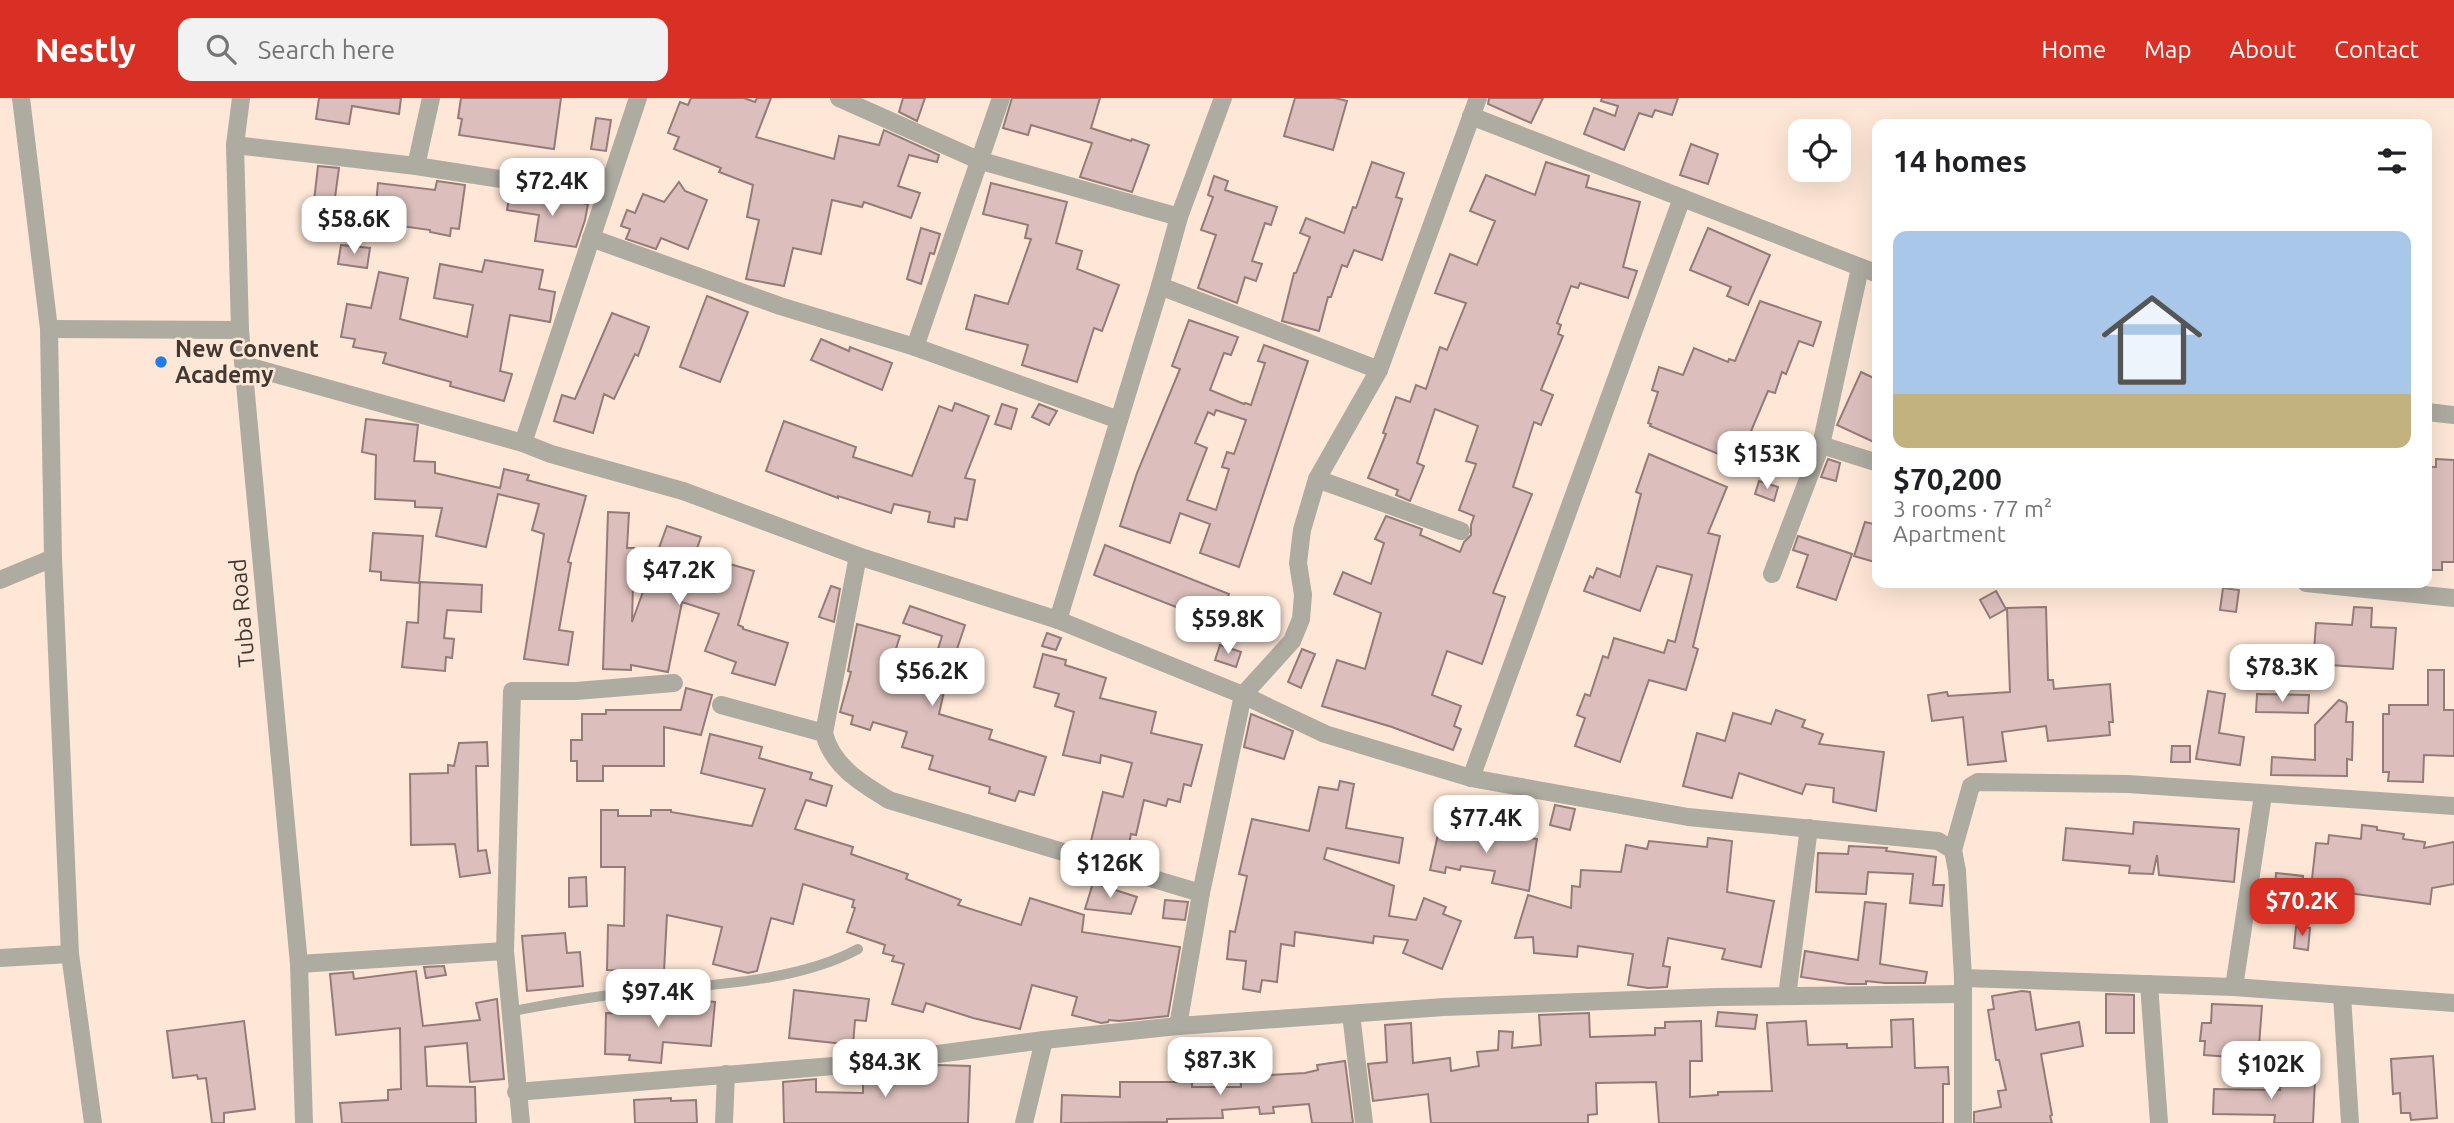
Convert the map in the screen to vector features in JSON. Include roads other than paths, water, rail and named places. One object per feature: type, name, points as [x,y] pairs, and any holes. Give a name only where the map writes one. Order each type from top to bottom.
[{"type":"street","points":[[21,98],[49,329],[54,558],[70,954],[93,1123]]},
{"type":"street","name":"Tuba Road","points":[[241,98],[235,145],[240,330],[299,964],[304,1123]]},
{"type":"street","points":[[416,166],[431,98]]},
{"type":"street","points":[[523,443],[638,98]]},
{"type":"street","points":[[839,98],[978,160],[1180,217]]},
{"type":"street","points":[[915,347],[1001,98]]},
{"type":"street","points":[[1058,620],[1180,217],[1223,98]]},
{"type":"street","points":[[1178,1026],[1201,893],[1243,695],[1292,640],[1301,618],[1303,595],[1298,563],[1302,530],[1317,479],[1379,370],[1478,98]]},
{"type":"street","points":[[1471,116],[1872,272]]},
{"type":"street","points":[[235,145],[416,166],[604,195]]},
{"type":"street","points":[[1472,778],[1682,198]]},
{"type":"street","points":[[591,238],[780,306],[915,347],[1119,420]]},
{"type":"street","points":[[1772,574],[1821,444],[1860,268]]},
{"type":"street","points":[[1160,286],[1379,370]]},
{"type":"street","points":[[49,329],[240,330]]},
{"type":"street","points":[[244,365],[683,491],[858,556],[1058,620],[1243,695],[1325,734],[1472,778],[1688,817],[1938,841],[1953,849]]},
{"type":"street","points":[[2432,413],[2454,415]]},
{"type":"street","points":[[1821,444],[1872,461]]},
{"type":"street","points":[[1317,479],[1461,531]]},
{"type":"street","points":[[858,556],[824,733],[834,759],[851,775],[889,800],[1201,893]]},
{"type":"street","points":[[0,580],[54,558]]},
{"type":"street","points":[[2355,588],[2454,598]]},
{"type":"street","points":[[521,1123],[516,1092],[512,1011],[505,951],[512,691],[576,691],[674,683]]},
{"type":"street","points":[[721,705],[824,733]]},
{"type":"street","points":[[1964,1123],[1963,986],[1958,870],[1953,849],[1971,786],[1978,782],[2128,784],[2454,806]]},
{"type":"street","points":[[2234,987],[2263,795]]},
{"type":"street","points":[[1787,996],[1809,828]]},
{"type":"street","points":[[299,964],[505,951]]},
{"type":"street","points":[[0,958],[70,954]]},
{"type":"street","points":[[2149,984],[2159,1123]]},
{"type":"street","points":[[516,1092],[870,1063],[1178,1026],[1444,1007],[1787,996],[1963,986],[2149,984],[2234,987],[2454,1003]]},
{"type":"street","points":[[2342,995],[2350,1123]]},
{"type":"street","points":[[1351,1014],[1364,1123]]},
{"type":"street","points":[[1024,1123],[1044,1040]]},
{"type":"street","points":[[724,1123],[726,1074]]},
{"type":"lane","points":[[512,1011],[629,993],[794,974],[832,962],[858,949]]},
{"type":"place","name":"New Convent Academy","points":[[161,362]]}]
